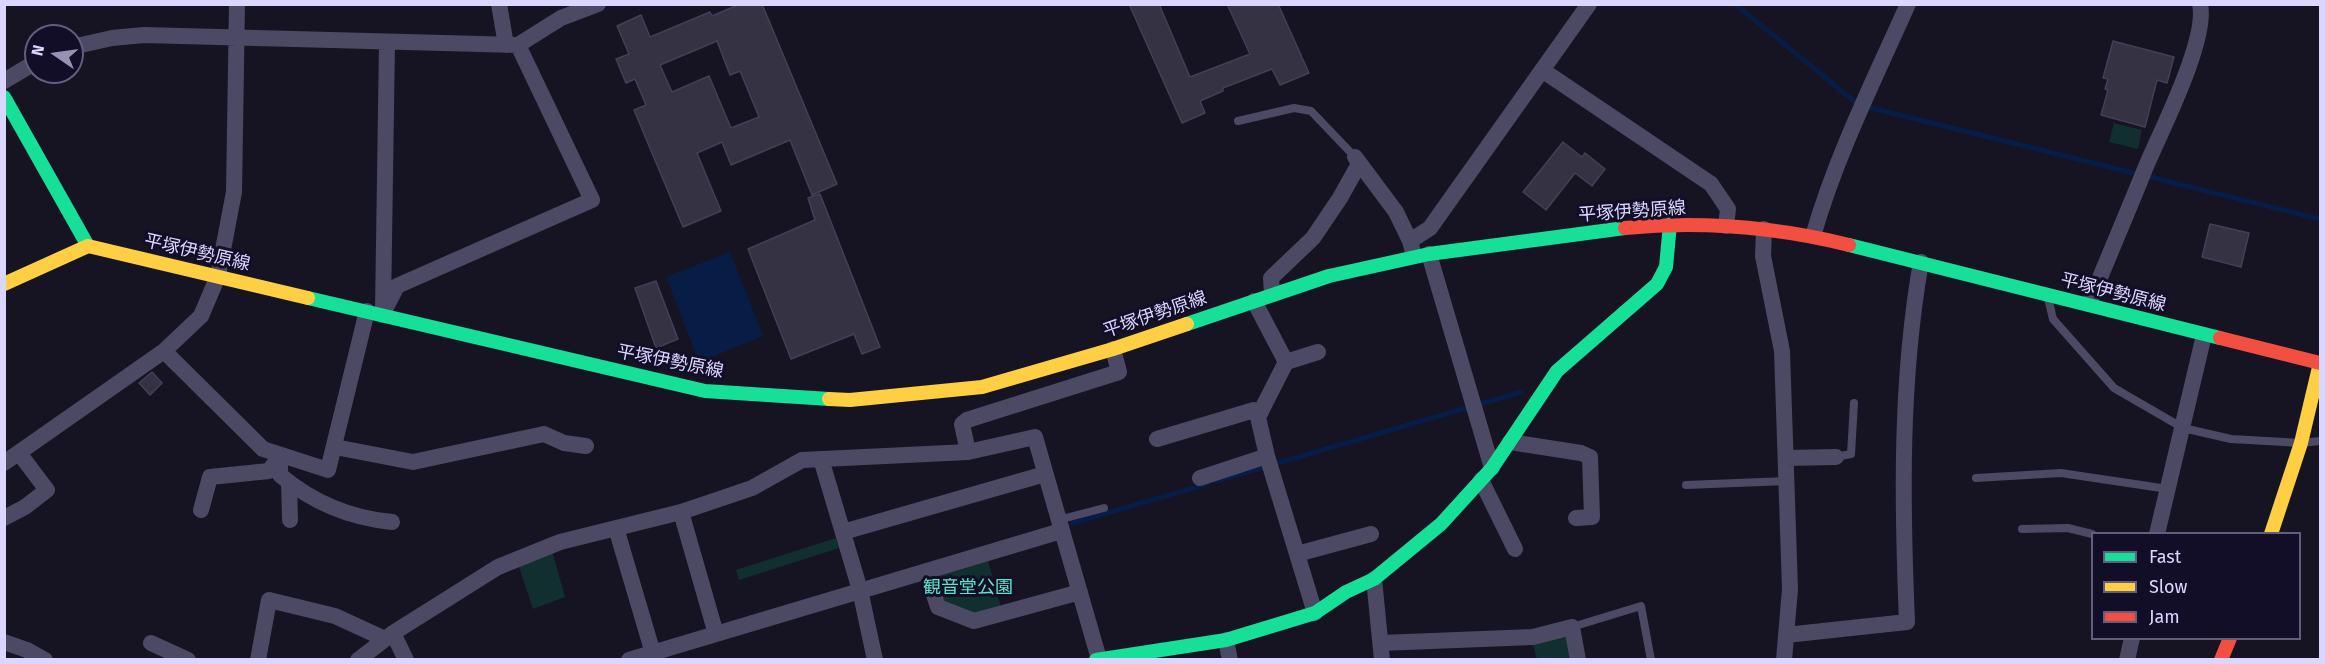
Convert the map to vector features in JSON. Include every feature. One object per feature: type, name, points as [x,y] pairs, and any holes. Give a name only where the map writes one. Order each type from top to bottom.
[{"type":"main road","points":[[4,97],[87,246],[4,284]]},
{"type":"main road","name":"平塚伊勢原線","points":[[87,246],[705,391],[850,400],[982,387],[1113,349],[1272,294],[1418,250],[1670,224],[1764,229],[1814,236],[2320,363]]},
{"type":"main road","points":[[1098,659],[1226,640],[1315,613],[1346,592],[1374,579],[1441,524],[1487,474],[1557,371],[1657,284],[1666,267],[1670,224]]},
{"type":"main road","points":[[2272,532],[2301,443],[2320,363]]},
{"type":"main road","points":[[2221,660],[2230,640]]},
{"type":"street","points":[[4,463],[164,351],[201,316],[218,276],[234,192],[237,4]]},
{"type":"street","points":[[374,313],[397,286],[592,200],[512,45],[499,4]]},
{"type":"street","points":[[84,44],[112,38],[144,35],[512,45],[561,18],[598,4]]},
{"type":"street","points":[[1418,250],[1430,228],[1589,4]]},
{"type":"street","points":[[1814,236],[1822,206],[1857,119],[1908,4]]},
{"type":"street","points":[[2089,304],[2172,108],[2197,40],[2203,16],[2200,4]]},
{"type":"street","points":[[164,351],[262,449],[328,470],[385,279],[387,42]]},
{"type":"street","points":[[4,81],[24,69]]},
{"type":"street","points":[[1542,70],[1711,184],[1728,209],[1726,226]]},
{"type":"street","points":[[1272,294],[1271,278],[1313,238],[1340,198],[1357,161],[1396,212],[1418,250],[1487,474],[1515,549]]},
{"type":"street","points":[[1764,229],[1763,256],[1782,351],[1790,590],[1784,660]]},
{"type":"street","points":[[1786,635],[1907,622],[1903,485],[1905,391],[1912,310],[1921,262]]},
{"type":"street","points":[[1254,301],[1286,362]]},
{"type":"street","points":[[2157,532],[2204,335]]},
{"type":"street","points":[[968,452],[962,424],[967,420],[1119,372],[1113,349]]},
{"type":"street","points":[[1315,613],[1267,456],[1258,417],[1286,362],[1318,352]]},
{"type":"street","points":[[1157,439],[1254,410],[1261,412]]},
{"type":"street","points":[[335,447],[413,462],[544,434],[564,443],[586,446]]},
{"type":"street","points":[[358,660],[389,636],[498,567],[560,542],[681,512],[752,488],[802,460],[968,452],[1035,437],[1098,659]]},
{"type":"street","points":[[1510,442],[1581,453],[1590,457],[1589,517]]},
{"type":"street","points":[[4,518],[25,507],[47,490],[19,453]]},
{"type":"street","points":[[280,456],[280,475],[308,495],[338,510],[367,520],[392,522]]},
{"type":"street","points":[[201,510],[210,477],[269,471],[280,456]]},
{"type":"street","points":[[1200,478],[1267,456]]},
{"type":"street","points":[[1786,458],[1836,457]]},
{"type":"street","points":[[821,459],[860,590],[875,660]]},
{"type":"street","points":[[843,532],[1045,474]]},
{"type":"street","points":[[289,482],[290,520]]},
{"type":"street","points":[[681,512],[716,634]]},
{"type":"street","points":[[629,660],[654,656],[716,634],[926,571],[1059,526]]},
{"type":"street","points":[[616,528],[654,656]]},
{"type":"street","points":[[1297,554],[1371,534]]},
{"type":"street","points":[[926,571],[938,608],[974,621],[1080,592]]},
{"type":"street","points":[[1374,579],[1381,651],[1533,637],[1572,627],[1578,660]]},
{"type":"street","points":[[258,660],[269,600],[335,616],[389,636],[406,660]]},
{"type":"street","points":[[1226,640],[1230,660]]},
{"type":"street","points":[[2127,660],[2132,640]]},
{"type":"street","points":[[4,642],[27,650],[45,660]]},
{"type":"street","points":[[151,643],[188,660]]},
{"type":"lane","points":[[1238,121],[1294,108],[1311,111],[1357,161]]},
{"type":"lane","points":[[2047,295],[2053,319],[2114,388],[2182,428],[2231,439],[2301,443],[2320,441]]},
{"type":"lane","points":[[1836,457],[1851,454],[1854,402]]},
{"type":"lane","points":[[1976,478],[2061,473],[2168,489]]},
{"type":"lane","points":[[1686,484],[1787,481]]},
{"type":"lane","points":[[1059,526],[1104,508]]},
{"type":"lane","points":[[2022,529],[2060,528],[2091,534]]},
{"type":"lane","points":[[2059,538],[2060,528]]},
{"type":"lane","points":[[1572,627],[1641,606],[1652,660]]},
{"type":"green space","points":[[2114,123],[2142,130],[2138,149],[2109,142]]},
{"type":"green space","points":[[836,538],[839,548],[739,580],[736,570]]},
{"type":"green space","points":[[552,551],[565,597],[533,609],[518,564]]},
{"type":"green space","name":"観音堂公園","points":[[987,557],[1001,608],[977,616],[941,603],[934,578],[936,572]]},
{"type":"green space","points":[[1566,635],[1573,659],[1537,659],[1532,642]]},
{"type":"water","points":[[730,252],[763,336],[699,362],[666,277]]},
{"type":"building","points":[[740,4],[762,4],[837,184],[812,195],[790,140],[731,165],[722,142],[697,153],[721,211],[683,227],[634,110],[646,105],[635,79],[626,83],[616,59],[629,54],[617,26],[641,15],[650,37],[710,12],[712,16]],"holes":[[[717,41],[730,75],[740,71],[759,117],[731,128],[709,76],[672,92],[660,65]]]},
{"type":"building","points":[[1129,4],[1159,4],[1190,77],[1250,54],[1227,4],[1278,4],[1309,73],[1280,85],[1272,69],[1223,88],[1223,91],[1200,101],[1205,113],[1182,123]]},
{"type":"building","points":[[2113,41],[2174,57],[2167,83],[2157,80],[2145,127],[2101,115],[2108,90],[2105,89],[2108,79],[2103,78]]},
{"type":"building","points":[[1563,142],[1582,157],[1585,153],[1605,169],[1592,186],[1575,173],[1546,210],[1523,192]]},
{"type":"building","points":[[820,194],[880,347],[862,354],[854,334],[791,359],[748,249],[815,220],[808,198]]},
{"type":"building","points":[[2210,224],[2249,233],[2241,267],[2202,257]]},
{"type":"building","points":[[656,281],[678,339],[656,348],[635,288]]},
{"type":"building","points":[[152,372],[162,383],[150,395],[139,383]]},
{"type":"waterway","points":[[1735,4],[1859,105],[2320,219]]},
{"type":"waterway","points":[[1216,481],[1521,392]]},
{"type":"waterway","points":[[1073,523],[1207,484]]},
{"type":"traffic: fast","points":[[4,97],[88,246]]},
{"type":"traffic: fast","points":[[1096,660],[1226,640],[1315,613],[1346,592],[1374,579],[1441,524],[1492,468],[1557,371],[1657,284],[1666,267],[1670,224]]},
{"type":"traffic: fast","points":[[1187,324],[1329,276],[1429,254],[1625,228]]},
{"type":"traffic: fast","points":[[1849,245],[2220,338]]},
{"type":"traffic: fast","points":[[308,298],[705,391],[829,399]]},
{"type":"traffic: slow","points":[[4,284],[88,246],[308,298]]},
{"type":"traffic: slow","points":[[829,399],[850,400],[982,387],[1113,349],[1187,324]]},
{"type":"traffic: slow","points":[[2272,532],[2301,443],[2320,363]]},
{"type":"traffic: jam","points":[[1625,228],[1681,225],[1738,227],[1794,234],[1849,245]]},
{"type":"traffic: jam","points":[[2220,338],[2320,363]]},
{"type":"traffic: jam","points":[[2221,660],[2229,640]]}]
